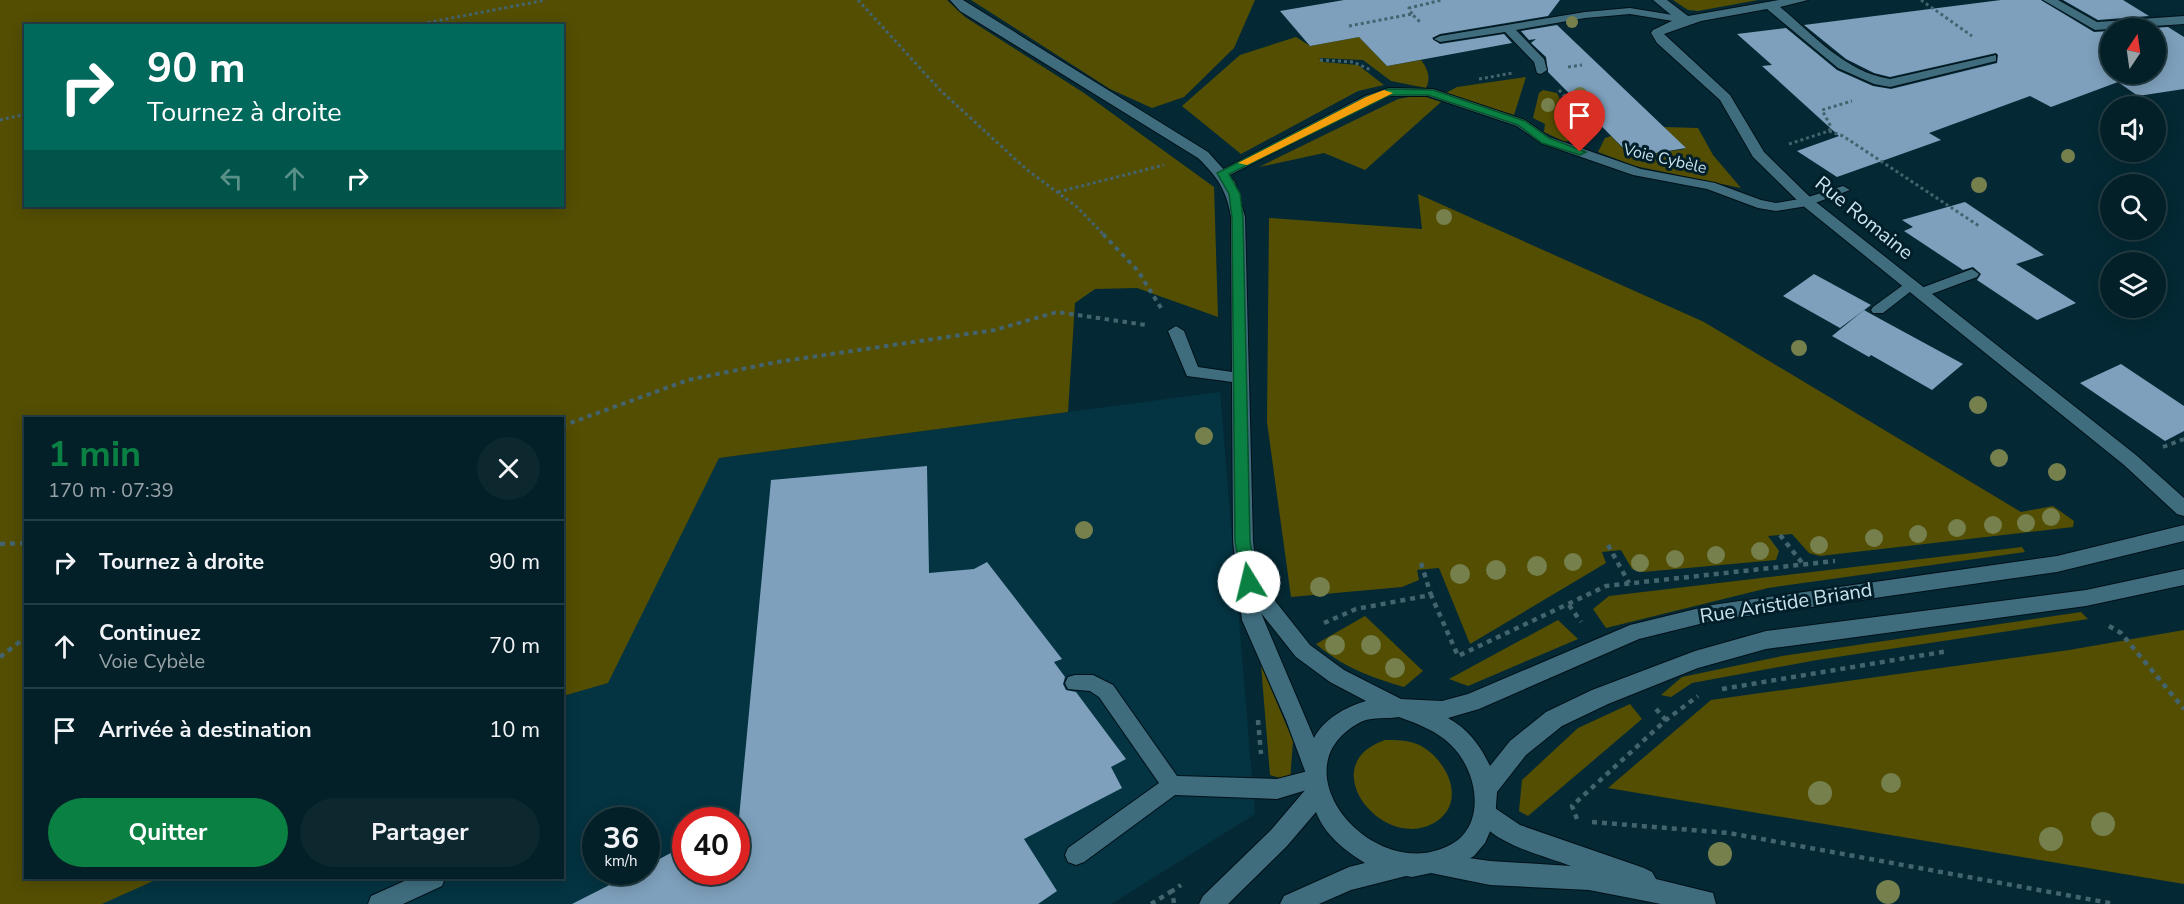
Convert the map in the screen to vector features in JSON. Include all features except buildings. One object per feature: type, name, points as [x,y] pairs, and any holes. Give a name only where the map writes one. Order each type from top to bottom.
[{"type":"street","points":[[956,0],[964,8],[1203,155],[1223,173],[1235,194],[1238,218],[1243,541],[1252,620],[1297,720],[1329,819],[1350,841],[1376,858],[1406,865]]},
{"type":"street","points":[[1659,0],[1685,20]]},
{"type":"street","name":"Rue Romaine","points":[[1802,0],[1685,20],[1661,27],[1657,33],[1660,40],[1725,98],[1758,154],[1807,202],[2130,460],[2184,509]]},
{"type":"street","points":[[2049,0],[2095,26],[2184,20]]},
{"type":"street","points":[[1771,6],[1844,66],[1879,83],[1890,83],[1991,58]]},
{"type":"street","name":"Rue Aristide Briand","points":[[1399,708],[1442,710],[1471,702],[1637,631],[1712,613],[2056,564],[2184,533]]},
{"type":"street","name":"Rue Aristide Briand","points":[[1487,787],[1518,748],[1554,719],[1600,697],[1695,660],[1766,640],[2086,597],[2184,577]]},
{"type":"street","points":[[1249,582],[1303,651],[1336,676],[1399,708],[1439,723],[1461,740],[1478,762],[1487,787],[1486,813],[1477,836],[1459,854],[1434,864]]},
{"type":"street","points":[[1212,904],[1279,838],[1316,779],[1322,743],[1337,724],[1359,712],[1399,708]]},
{"type":"street","points":[[1486,813],[1513,834],[1708,903]]},
{"type":"street","points":[[1292,904],[1349,879],[1406,865],[1434,864],[1490,873],[1589,878],[1708,903]]},
{"type":"lane","points":[[1440,39],[1585,15],[1630,11],[1685,20]]},
{"type":"lane","points":[[1508,28],[1540,61],[1540,70]]},
{"type":"lane","name":"Voie Cybèle","points":[[1223,173],[1369,99],[1389,92],[1429,92],[1521,123],[1545,140],[1638,172],[1710,186],[1758,204],[1776,207],[1807,202],[1843,190]]},
{"type":"lane","points":[[1878,310],[1916,289],[1972,274]]},
{"type":"lane","points":[[1176,332],[1192,372],[1240,378]]},
{"type":"lane","points":[[1075,683],[1092,683],[1106,691],[1172,785]]},
{"type":"lane","points":[[1076,855],[1172,785],[1278,789],[1316,779]]},
{"type":"lane","points":[[379,904],[432,879]]},
{"type":"path","points":[[420,24],[546,0]]},
{"type":"path","points":[[858,0],[940,90],[1026,169],[1077,207],[1138,271],[1176,332]]},
{"type":"path","points":[[1440,39],[1412,14],[1409,8],[1442,0]]},
{"type":"path","points":[[1921,0],[1995,52],[1991,58]]},
{"type":"path","points":[[1349,26],[1412,14]]},
{"type":"path","points":[[1540,70],[1579,111],[1584,121],[1589,132],[1588,142],[1580,152]]},
{"type":"path","points":[[1829,131],[1831,127],[1822,110],[1865,96],[1874,91],[1879,83]]},
{"type":"path","points":[[0,120],[24,114]]},
{"type":"path","points":[[1758,154],[1829,131],[1843,136],[1979,226]]},
{"type":"path","points":[[1057,192],[1203,155]]},
{"type":"path","points":[[564,425],[688,380],[777,363],[995,330],[1057,312],[1111,318],[1176,332]]},
{"type":"path","points":[[2130,460],[2184,438]]},
{"type":"path","points":[[1780,535],[1803,564]]},
{"type":"path","points":[[0,544],[24,543]]},
{"type":"path","points":[[1608,545],[1629,583]]},
{"type":"path","points":[[1421,563],[1431,595],[1458,656],[1605,586],[1837,560]]},
{"type":"path","points":[[1315,626],[1356,609],[1431,595]]},
{"type":"path","points":[[1569,605],[1586,630]]},
{"type":"path","points":[[2108,625],[2121,633],[2184,710]]},
{"type":"path","points":[[0,657],[24,639]]},
{"type":"path","points":[[1714,690],[1957,650]]},
{"type":"path","points":[[1572,807],[1669,717],[1702,692]]},
{"type":"path","points":[[1578,821],[1729,832],[2115,904]]},
{"type":"path","points":[[1151,904],[1172,891]]},
{"type":"shaded area","points":[[0,0],[947,0],[965,17],[1084,93],[1214,187],[1218,317],[1137,288],[1095,289],[1075,303],[1068,412],[719,458],[608,683],[564,696],[564,417],[24,417],[24,879],[158,879],[102,904],[0,904]]},
{"type":"shaded area","points":[[971,0],[1255,0],[1234,48],[1184,97],[1152,108],[1110,89]]},
{"type":"shaded area","points":[[1673,0],[1758,0],[1698,11],[1688,10]]},
{"type":"shaded area","points":[[1296,37],[1310,46],[1359,37],[1387,66],[1421,60],[1428,74],[1428,84],[1426,88],[1391,81],[1363,60],[1319,58],[1323,62],[1358,65],[1384,85],[1358,91],[1241,154],[1182,106],[1240,55]]},
{"type":"shaded area","points":[[1526,77],[1514,115],[1444,94],[1457,87]]},
{"type":"shaded area","points":[[1543,90],[1557,93],[1567,113],[1578,122],[1583,135],[1565,142],[1544,132],[1545,124],[1533,118],[1539,93]]},
{"type":"shaded area","points":[[1420,95],[1441,102],[1365,170],[1324,153],[1259,167],[1398,99]]},
{"type":"shaded area","points":[[1664,127],[1698,128],[1713,155],[1741,188],[1635,166],[1598,152],[1605,138],[1611,136],[1631,157],[1685,149]]},
{"type":"shaded area","points":[[1418,194],[1704,322],[2021,512],[2053,506],[2074,521],[2073,527],[1820,556],[1809,553],[1792,534],[1768,536],[1779,551],[1776,560],[1643,572],[1632,569],[1621,550],[1602,552],[1606,563],[1470,644],[1439,568],[1417,570],[1419,580],[1402,587],[1291,597],[1267,422],[1269,218],[1422,229]]},
{"type":"shaded area","points":[[1220,392],[1255,814],[1111,904],[0,904],[25,879],[564,879],[564,520],[719,458]]},
{"type":"shaded area","points":[[2022,547],[2025,552],[1768,588],[1606,628],[1593,609],[1609,596]]},
{"type":"shaded area","points":[[2081,612],[2088,619],[1817,660],[1692,683],[1671,697],[1661,695],[1682,677],[1782,656]]},
{"type":"shaded area","points":[[1365,616],[1423,671],[1404,687],[1357,670],[1336,659],[1316,644]]},
{"type":"shaded area","points":[[1558,620],[1578,639],[1468,686],[1449,679]]},
{"type":"shaded area","points":[[2184,630],[2184,884],[1608,788],[1711,700],[2069,650]]},
{"type":"shaded area","points":[[1261,665],[1293,741],[1290,781],[1270,775]]},
{"type":"shaded area","points":[[1630,704],[1642,719],[1528,816],[1519,811],[1522,780],[1578,728]]},
{"type":"shaded area","points":[[1385,740],[1417,744],[1436,758],[1444,768],[1452,791],[1451,802],[1446,812],[1437,821],[1417,829],[1397,827],[1378,817],[1364,803],[1355,786],[1355,768],[1364,752]]},
{"type":"slow traffic","points":[[1244,163],[1369,99],[1388,93]]},
{"type":"route","points":[[1249,582],[1243,541],[1238,218],[1235,194],[1223,173],[1369,99],[1389,92],[1429,92],[1521,123],[1532,133],[1545,140],[1580,152]]}]
